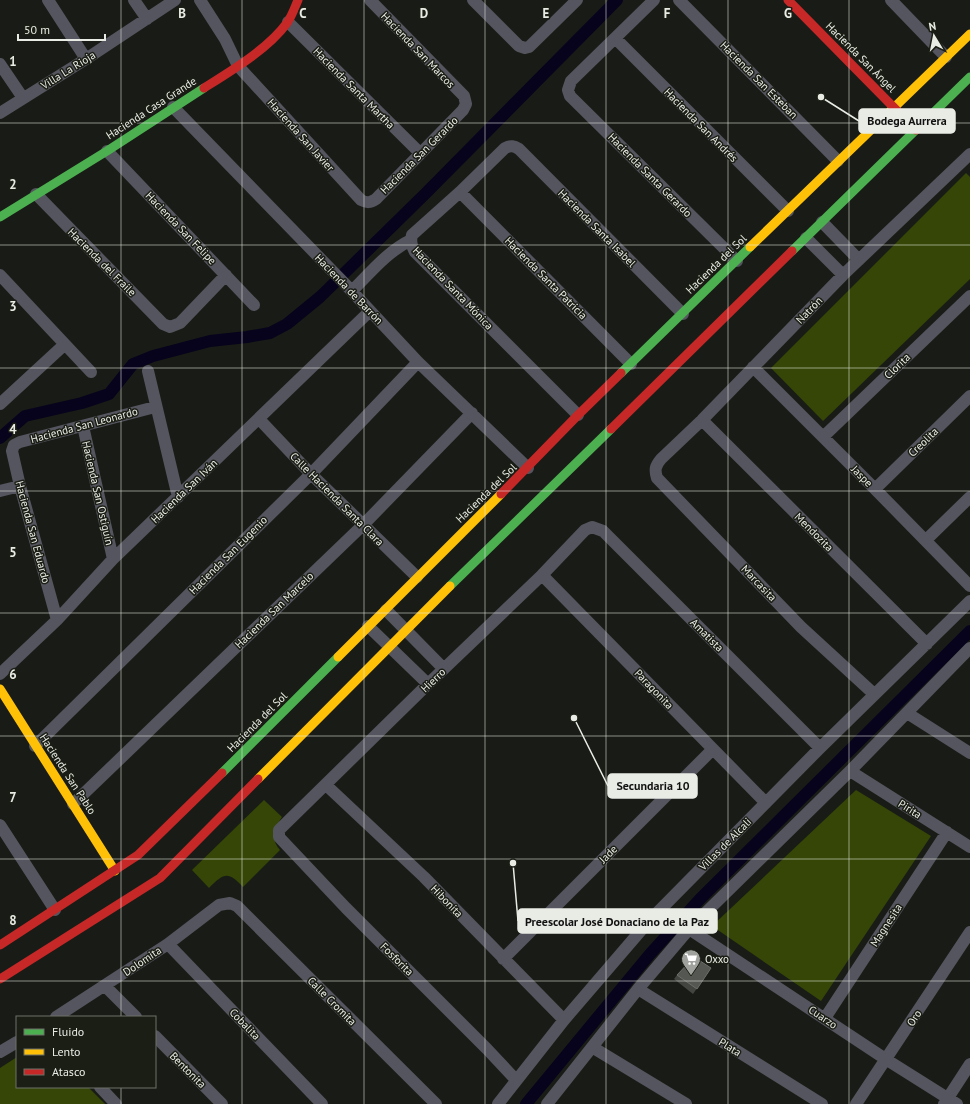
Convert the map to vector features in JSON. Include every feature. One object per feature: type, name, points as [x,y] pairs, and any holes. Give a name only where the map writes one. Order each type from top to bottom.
[{"type":"street","points":[[48,0],[86,59]]},
{"type":"street","points":[[134,0],[147,19]]},
{"type":"street","name":"Villa La Rioja","points":[[0,113],[86,59],[175,0]]},
{"type":"street","name":"Hacienda San Javier","points":[[200,0],[225,39],[238,66],[361,200],[366,203]]},
{"type":"street","name":"Hacienda Casa Grande","points":[[0,217],[107,151],[238,66],[271,40],[288,22],[298,0]]},
{"type":"street","name":"Hacienda San Marcos","points":[[370,0],[464,96],[466,101]]},
{"type":"street","points":[[473,0],[522,48],[529,47],[577,0]]},
{"type":"street","points":[[615,38],[654,0]]},
{"type":"street","name":"Hacienda San Esteban","points":[[679,0],[838,160]]},
{"type":"street","name":"Hacienda San Ángel","points":[[788,0],[916,130]]},
{"type":"street","points":[[891,0],[946,57]]},
{"type":"street","name":"Hacienda Santa Martha","points":[[288,22],[420,153]]},
{"type":"street","name":"Hacienda del Sol","points":[[0,945],[138,855],[234,762],[417,577],[528,468],[578,415],[683,314],[838,160],[970,34]]},
{"type":"street","name":"Hacienda Santa Gerardo","points":[[615,38],[571,81],[568,90],[570,96],[737,261]]},
{"type":"street","name":"Hacienda San Andrés","points":[[615,38],[788,211]]},
{"type":"street","points":[[0,64],[23,98]]},
{"type":"street","points":[[0,979],[160,878],[405,630],[970,76]]},
{"type":"street","name":"Hacienda San Gerardo","points":[[366,203],[376,199],[463,110],[466,101]]},
{"type":"street","name":"Hacienda de Barrón","points":[[173,107],[349,288],[418,362],[528,468]]},
{"type":"street","name":"Hacienda Santa Mónica","points":[[510,146],[505,148],[460,192],[412,235],[412,246],[415,252],[578,415]]},
{"type":"street","name":"Hacienda Santa Isabel","points":[[510,146],[514,146],[519,149],[683,314]]},
{"type":"street","name":"Hacienda San Felipe","points":[[107,151],[254,305]]},
{"type":"street","name":"Natrón","points":[[656,465],[702,420],[843,275],[968,158]]},
{"type":"street","name":"Hacienda Santa Patricia","points":[[460,192],[631,364]]},
{"type":"street","name":"Hacienda del Fraile","points":[[36,194],[163,324],[170,327],[180,323],[226,275]]},
{"type":"street","points":[[822,222],[859,260]]},
{"type":"street","points":[[806,238],[843,275]]},
{"type":"street","points":[[349,288],[400,245],[411,240]]},
{"type":"street","points":[[0,276],[91,372]]},
{"type":"street","name":"Clorita","points":[[823,437],[970,296]]},
{"type":"street","name":"Hacienda San Iván","points":[[0,674],[57,620],[113,559],[370,311]]},
{"type":"street","points":[[2,397],[64,345]]},
{"type":"street","name":"Hacienda San Eugenio","points":[[35,746],[311,474],[418,362]]},
{"type":"street","name":"Jaspe","points":[[753,367],[970,586]]},
{"type":"street","points":[[148,371],[155,407],[178,497]]},
{"type":"street","name":"Creolita","points":[[875,489],[970,396]]},
{"type":"street","name":"Hacienda San Leonardo","points":[[14,445],[20,442],[155,407]]},
{"type":"street","name":"Hacienda San Marcelo","points":[[73,804],[363,525],[472,413]]},
{"type":"street","name":"Calle Hacienda Santa Clara","points":[[258,420],[417,577]]},
{"type":"street","name":"Mendozita","points":[[702,420],[927,644]]},
{"type":"street","name":"Hacienda San Ostiguín","points":[[83,426],[113,559]]},
{"type":"street","name":"Hacienda San Eduardo","points":[[14,445],[12,451],[20,486],[57,620]]},
{"type":"street","name":"Marcasita","points":[[656,465],[655,472],[657,478],[801,627],[874,694]]},
{"type":"street","points":[[0,491],[20,486]]},
{"type":"street","points":[[926,540],[970,497]]},
{"type":"street","name":"Hierro","points":[[278,837],[280,830],[428,684],[542,575],[585,530],[592,527]]},
{"type":"street","name":"Amatista","points":[[592,527],[603,531],[820,748]]},
{"type":"street","name":"Paragonita","points":[[542,575],[766,802]]},
{"type":"street","name":"Villas de Alcali","points":[[498,1104],[564,1020],[649,921],[874,694],[970,601]]},
{"type":"street","points":[[386,610],[444,669]]},
{"type":"street","points":[[368,626],[428,684]]},
{"type":"street","points":[[549,1103],[638,989],[689,930],[968,653]]},
{"type":"street","name":"Hacienda San Pablo","points":[[0,689],[115,871]]},
{"type":"street","points":[[907,713],[970,753]]},
{"type":"street","name":"Jade","points":[[503,959],[713,749]]},
{"type":"street","name":"Pirita","points":[[850,771],[970,847]]},
{"type":"street","name":"Hibonita","points":[[326,785],[424,877],[564,1020]]},
{"type":"street","points":[[0,825],[55,910]]},
{"type":"street","name":"Magnesita","points":[[825,1018],[947,832]]},
{"type":"street","name":"Fosforita","points":[[278,837],[516,1080]]},
{"type":"street","name":"Dolomita","points":[[58,1016],[168,944],[219,905],[226,903]]},
{"type":"street","name":"Calle Cromita","points":[[226,903],[237,906],[436,1104]]},
{"type":"street","name":"Cuarzo","points":[[689,930],[825,1018],[950,1102]]},
{"type":"street","name":"Oro","points":[[856,1104],[970,932]]},
{"type":"street","name":"Cobalita","points":[[168,944],[322,1104]]},
{"type":"street","points":[[105,986],[135,1016]]},
{"type":"street","name":"Plata","points":[[638,989],[822,1104]]},
{"type":"street","name":"Bentonita","points":[[156,1037],[222,1104]]},
{"type":"street","points":[[0,1052],[16,1043]]},
{"type":"street","points":[[592,1047],[686,1104]]},
{"type":"street","points":[[950,1102],[970,1064]]},
{"type":"street","points":[[101,1088],[116,1104]]},
{"type":"green space","points":[[966,173],[970,177],[970,279],[823,421],[771,368]]},
{"type":"green space","points":[[856,790],[931,836],[821,1001],[712,926]]},
{"type":"green space","points":[[264,800],[282,817],[277,825],[274,838],[280,850],[243,887],[230,876],[226,876],[219,879],[209,888],[192,870]]},
{"type":"green space","points":[[16,1058],[16,1088],[89,1088],[105,1104],[0,1104],[0,1068]]},
{"type":"building","name":"Oxxo","points":[[694,957],[711,968],[697,989],[677,975]]},
{"type":"waterway","points":[[0,438],[25,416],[82,403],[109,394],[133,364],[153,356],[210,341],[270,333],[287,324],[320,297],[427,192],[617,0]]},
{"type":"waterway","points":[[526,1104],[650,954],[700,899],[970,631]]},
{"type":"traffic: fast","points":[[792,251],[970,77]]},
{"type":"traffic: fast","points":[[0,217],[107,151],[204,88]]},
{"type":"traffic: fast","points":[[621,373],[750,247]]},
{"type":"traffic: fast","points":[[450,586],[611,429]]},
{"type":"traffic: fast","points":[[222,773],[338,657]]},
{"type":"traffic: slow","points":[[750,247],[970,34]]},
{"type":"traffic: slow","points":[[338,657],[501,494]]},
{"type":"traffic: slow","points":[[258,779],[450,586]]},
{"type":"traffic: slow","points":[[0,689],[115,871]]},
{"type":"traffic: jam","points":[[204,88],[260,51],[270,42],[287,23],[298,0]]},
{"type":"traffic: jam","points":[[788,0],[916,130]]},
{"type":"traffic: jam","points":[[611,429],[792,251]]},
{"type":"traffic: jam","points":[[501,494],[621,373]]},
{"type":"traffic: jam","points":[[0,945],[138,855],[222,773]]},
{"type":"traffic: jam","points":[[0,979],[160,878],[258,779]]},
{"type":"place","name":"Bodega Aurrera","points":[[821,97]]},
{"type":"place","name":"Secundaria 10","points":[[574,718]]},
{"type":"place","name":"Preescolar José Donaciano de la Paz","points":[[513,863]]},
{"type":"place","name":"Oxxo","points":[[691,976]]}]
